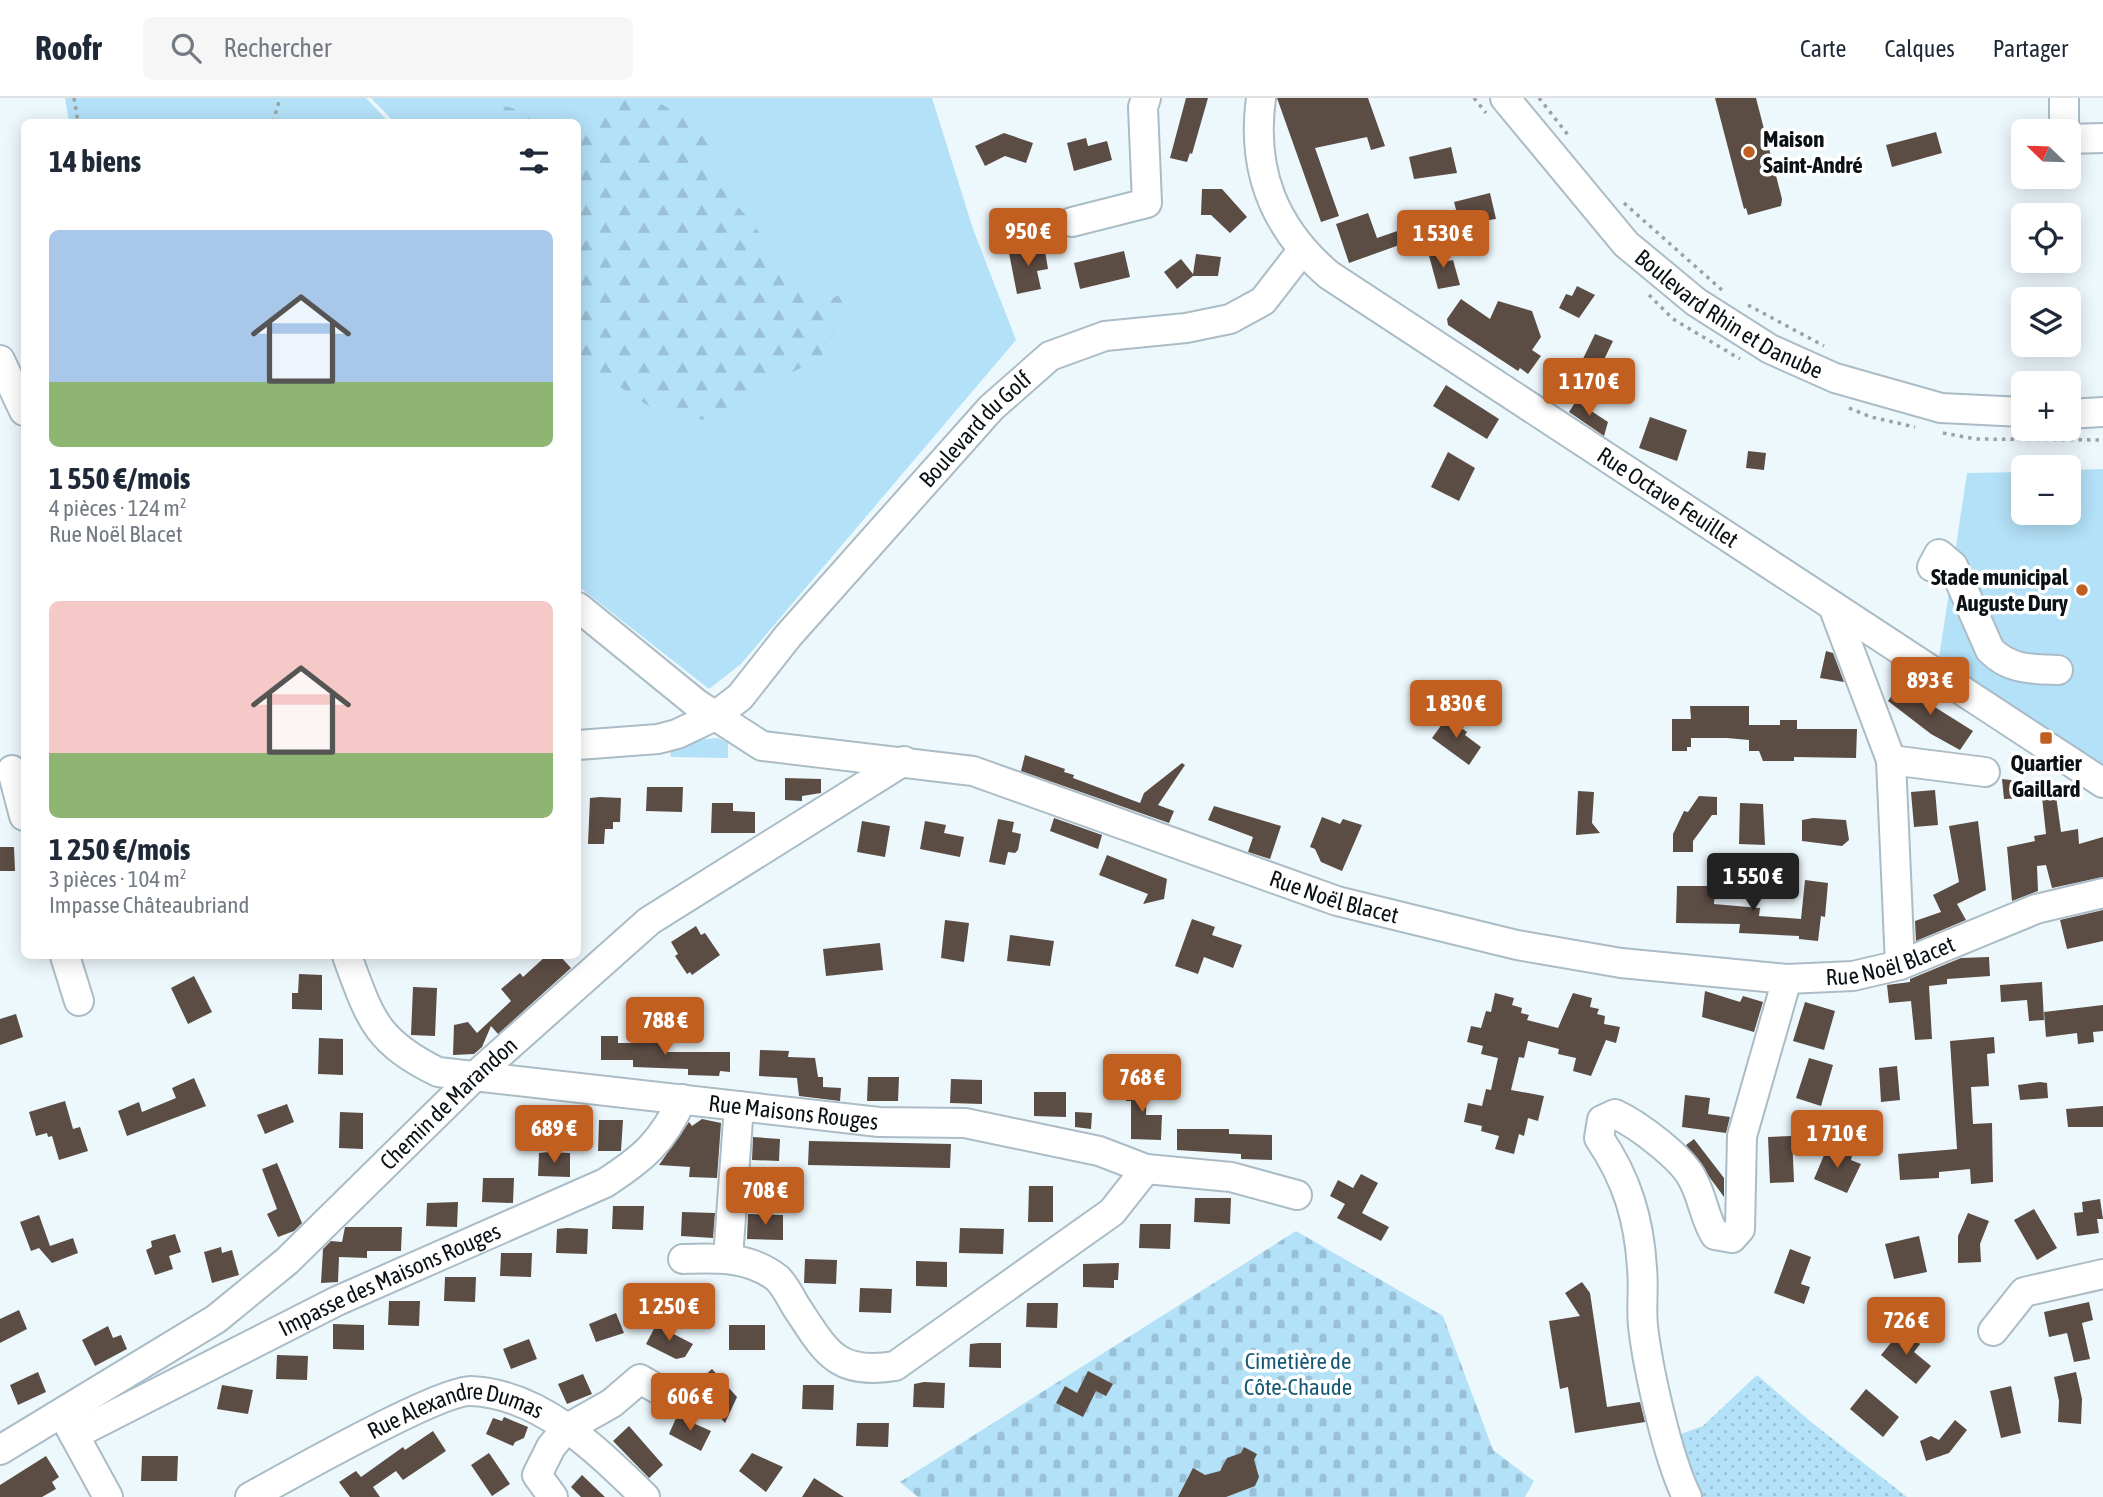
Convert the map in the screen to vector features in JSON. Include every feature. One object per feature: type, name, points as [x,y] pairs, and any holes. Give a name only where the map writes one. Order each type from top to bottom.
[{"type":"street","points":[[1073,222],[1147,203],[1143,107],[1146,98]]},
{"type":"street","name":"Rue Octave Feuillet","points":[[1261,98],[1260,137],[1264,179],[1279,217],[1301,251],[1329,275],[2103,783]]},
{"type":"street","name":"Boulevard Rhin et Danube","points":[[1505,98],[1626,244],[1696,302],[1770,349],[1835,378],[1941,408],[2011,411]]},
{"type":"street","points":[[2064,98],[2064,119]]},
{"type":"street","points":[[2081,139],[2103,138]]},
{"type":"street","name":"Boulevard du Golf","points":[[715,716],[740,697],[788,636],[991,408],[1050,356],[1105,336],[1186,328],[1230,320],[1263,301],[1301,251]]},
{"type":"street","points":[[0,360],[21,405]]},
{"type":"street","points":[[2081,413],[2103,412]]},
{"type":"street","points":[[1932,568],[1939,554],[1953,566],[1990,650],[2000,660],[2019,668],[2058,670]]},
{"type":"street","points":[[1833,606],[1891,760],[1900,965]]},
{"type":"street","name":"Rue Noël Blacet","points":[[581,609],[715,716],[762,746],[973,771],[1337,901],[1517,945],[1621,963],[1787,979],[1853,976],[1900,965],[2036,909],[2103,893]]},
{"type":"street","points":[[581,745],[658,739],[689,729],[715,716]]},
{"type":"street","points":[[1891,760],[1985,772]]},
{"type":"street","name":"Chemin de Marandon","points":[[0,1450],[68,1424],[216,1319],[287,1261],[475,1076],[649,921],[904,761]]},
{"type":"street","points":[[12,770],[21,804]]},
{"type":"street","points":[[66,959],[79,1001]]},
{"type":"street","name":"Rue Maisons Rouges","points":[[348,959],[367,1012],[386,1040],[407,1057],[438,1072],[879,1122],[965,1123],[1099,1151],[1146,1169],[1231,1177],[1297,1195]]},
{"type":"street","points":[[1687,1497],[1666,1431],[1645,1337],[1636,1213],[1617,1164],[1600,1138],[1602,1120],[1615,1114],[1641,1126],[1693,1178],[1705,1219],[1715,1235],[1732,1238],[1740,1229],[1742,1136],[1787,979]]},
{"type":"street","name":"Impasse des Maisons Rouges","points":[[68,1424],[605,1183],[645,1157],[671,1124],[682,1100]]},
{"type":"street","points":[[728,1258],[739,1106]]},
{"type":"street","points":[[683,1259],[728,1258],[751,1264],[778,1279],[822,1346],[842,1363],[866,1371],[895,1366],[1112,1212],[1146,1169]]},
{"type":"street","points":[[1993,1331],[2024,1292],[2103,1274]]},
{"type":"street","points":[[553,1497],[537,1475],[551,1447],[566,1429],[612,1403],[640,1380],[659,1391]]},
{"type":"street","name":"Rue Alexandre Dumas","points":[[258,1496],[420,1408],[468,1391],[511,1398],[566,1429],[598,1451],[645,1497]]},
{"type":"street","points":[[68,1424],[108,1497]]},
{"type":"path","points":[[74,98],[78,119]]},
{"type":"path","points":[[274,119],[280,98]]},
{"type":"path","points":[[1539,98],[1570,138]]},
{"type":"path","points":[[1618,197],[1729,296]]},
{"type":"path","points":[[1741,302],[1826,347]]},
{"type":"green space","points":[[65,98],[366,98],[386,119],[68,119]]},
{"type":"green space","points":[[371,98],[932,98],[973,229],[1016,340],[741,664],[709,689],[581,588],[581,119],[391,119]]},
{"type":"green space","points":[[612,98],[647,98],[698,121],[729,195],[797,279],[824,302],[855,288],[822,356],[706,420],[659,413],[581,361],[581,126],[589,128],[611,105]]},
{"type":"green space","points":[[496,104],[556,119],[491,119]]},
{"type":"green space","points":[[2103,469],[2103,766],[1939,658],[1967,473],[2011,472],[2011,525],[2081,525],[2081,470]]},
{"type":"green space","points":[[718,738],[728,743],[728,758],[671,757],[670,750],[704,739]]},
{"type":"green space","name":"Cimetière de Côte-Chaude","points":[[1296,1231],[1443,1316],[1493,1450],[1534,1481],[1525,1497],[918,1497],[900,1482]]},
{"type":"green space","points":[[1757,1375],[1811,1422],[1907,1497],[1697,1497],[1678,1435],[1703,1426]]},
{"type":"building","points":[[1186,98],[1208,98],[1192,154],[1190,153],[1187,162],[1170,158]]},
{"type":"building","points":[[1277,98],[1368,98],[1385,146],[1371,150],[1367,137],[1315,148],[1339,216],[1321,222]]},
{"type":"building","name":"Maison Saint-André","points":[[1715,98],[1756,98],[1782,199],[1781,206],[1748,215],[1746,208],[1744,209]]},
{"type":"building","points":[[1936,132],[1942,153],[1892,167],[1886,145]]},
{"type":"building","points":[[1004,133],[1033,143],[1026,163],[1005,156],[985,166],[975,146]]},
{"type":"building","points":[[1086,138],[1088,146],[1107,141],[1112,160],[1074,171],[1067,143]]},
{"type":"building","points":[[1451,147],[1457,173],[1414,179],[1409,157]]},
{"type":"building","points":[[1202,189],[1222,189],[1247,217],[1230,233],[1211,215],[1201,215]]},
{"type":"building","points":[[1490,193],[1496,219],[1460,224],[1454,202]]},
{"type":"building","points":[[1368,213],[1377,238],[1412,226],[1416,239],[1349,263],[1336,224]]},
{"type":"building","points":[[1044,245],[1048,269],[1037,271],[1041,289],[1017,294],[1009,253]]},
{"type":"building","points":[[1444,248],[1448,261],[1453,260],[1460,285],[1438,289],[1428,252]]},
{"type":"building","points":[[1124,251],[1130,277],[1080,289],[1074,263]]},
{"type":"building","points":[[1196,254],[1221,257],[1218,276],[1193,276],[1177,289],[1164,272],[1181,259],[1193,274]]},
{"type":"building","points":[[1577,286],[1595,295],[1579,318],[1559,308],[1566,294],[1572,296]]},
{"type":"building","points":[[1461,299],[1490,319],[1498,301],[1532,311],[1541,337],[1532,350],[1541,356],[1528,374],[1520,368],[1518,371],[1448,325],[1447,319]]},
{"type":"building","points":[[1595,334],[1613,341],[1597,374],[1580,365]]},
{"type":"building","points":[[1446,385],[1499,419],[1487,439],[1433,406]]},
{"type":"building","points":[[1576,401],[1608,422],[1604,436],[1569,412]]},
{"type":"building","points":[[1650,417],[1687,430],[1677,461],[1639,448]]},
{"type":"building","points":[[1748,451],[1766,453],[1764,470],[1746,468]]},
{"type":"building","points":[[1448,452],[1475,468],[1459,501],[1431,487]]},
{"type":"building","points":[[1826,651],[1833,653],[1844,682],[1820,678]]},
{"type":"building","points":[[1901,682],[1923,697],[1922,699],[1973,731],[1960,750],[1931,734],[1888,701]]},
{"type":"building","points":[[1690,706],[1749,706],[1749,725],[1780,725],[1780,720],[1797,720],[1797,729],[1857,729],[1856,758],[1794,757],[1794,761],[1763,761],[1759,751],[1749,751],[1749,740],[1727,738],[1691,738],[1691,747],[1687,747],[1687,751],[1672,751],[1672,719],[1691,719]]},
{"type":"building","points":[[1450,713],[1463,723],[1460,727],[1467,732],[1465,735],[1481,747],[1469,765],[1432,738]]},
{"type":"building","points":[[1025,755],[1065,769],[1064,772],[1074,775],[1073,778],[1140,803],[1144,793],[1182,763],[1185,765],[1158,805],[1174,811],[1169,823],[1021,771]]},
{"type":"building","points":[[785,778],[821,779],[821,793],[802,796],[802,801],[785,800]]},
{"type":"building","points":[[2002,779],[2076,787],[2076,795],[2056,796],[2061,832],[2078,829],[2079,844],[2103,837],[2103,877],[2052,888],[2046,865],[2037,866],[2038,891],[2012,901],[2007,847],[2035,841],[2034,836],[2046,834],[2042,797],[2004,799]]},
{"type":"building","points":[[647,787],[683,787],[682,812],[646,811]]},
{"type":"building","points":[[1935,790],[1938,825],[1914,827],[1911,792]]},
{"type":"building","points":[[1578,791],[1594,792],[1592,823],[1600,833],[1576,835]]},
{"type":"building","points":[[1699,796],[1717,797],[1717,815],[1712,815],[1693,841],[1693,852],[1673,852],[1673,834],[1684,811],[1688,812]]},
{"type":"building","points":[[590,798],[621,798],[620,822],[613,822],[613,829],[605,829],[604,844],[588,844]]},
{"type":"building","points":[[712,803],[733,803],[733,811],[755,812],[755,833],[711,833]]},
{"type":"building","points":[[1740,803],[1763,804],[1765,845],[1739,844]]},
{"type":"building","points":[[1214,806],[1281,826],[1270,859],[1248,852],[1253,837],[1208,820]]},
{"type":"building","points":[[1322,817],[1340,824],[1343,819],[1362,825],[1342,871],[1321,862],[1315,849],[1310,847]]},
{"type":"building","points":[[1054,818],[1102,835],[1098,849],[1050,831]]},
{"type":"building","points":[[998,819],[1014,822],[1012,832],[1021,834],[1018,850],[1015,853],[1008,852],[1005,865],[989,862]]},
{"type":"building","points":[[1802,820],[1846,820],[1849,840],[1842,846],[1802,841]]},
{"type":"building","points":[[862,821],[890,826],[885,857],[857,852]]},
{"type":"building","points":[[925,821],[946,825],[944,833],[964,837],[960,857],[920,849]]},
{"type":"building","points":[[1978,821],[1986,890],[1957,904],[1966,920],[1916,941],[1915,921],[1941,912],[1933,895],[1959,882],[1949,826]]},
{"type":"building","points":[[0,847],[14,847],[15,871],[0,871]]},
{"type":"building","points":[[1107,855],[1167,879],[1164,899],[1143,904],[1148,894],[1099,875]]},
{"type":"building","points":[[1805,880],[1828,883],[1825,917],[1821,916],[1818,941],[1799,939],[1799,936],[1739,933],[1740,924],[1676,923],[1677,886],[1709,886],[1715,892],[1714,904],[1760,908],[1759,916],[1801,919]]},
{"type":"building","points":[[2103,910],[2103,941],[2067,949],[2060,920]]},
{"type":"building","points":[[1192,919],[1215,927],[1212,935],[1242,945],[1233,968],[1204,957],[1198,974],[1175,966]]},
{"type":"building","points":[[945,920],[969,923],[964,962],[941,958]]},
{"type":"building","points":[[696,926],[701,935],[705,933],[720,955],[692,975],[690,972],[687,974],[675,956],[678,954],[671,942]]},
{"type":"building","points":[[1010,935],[1054,941],[1050,966],[1007,961]]},
{"type":"building","points":[[880,943],[883,970],[826,976],[823,949]]},
{"type":"building","points":[[1989,957],[1990,976],[1947,979],[1947,984],[1929,986],[1932,1039],[1915,1040],[1911,1001],[1889,1003],[1887,985],[1910,982],[1910,979],[1961,958]]},
{"type":"building","points":[[543,959],[563,959],[571,968],[498,1034],[491,1026],[482,1047],[474,1054],[453,1055],[454,1025],[468,1022],[477,1033],[511,1001],[501,989],[520,973],[523,977]]},
{"type":"building","points":[[299,974],[322,975],[322,1010],[292,1009],[292,993],[298,993]]},
{"type":"building","points":[[194,976],[212,1012],[188,1024],[171,988]]},
{"type":"building","points":[[2042,982],[2044,1020],[2029,1021],[2027,1000],[2001,1002],[2000,985]]},
{"type":"building","points":[[413,987],[437,988],[435,1036],[411,1035]]},
{"type":"building","points":[[1705,991],[1740,1002],[1743,996],[1763,1002],[1754,1032],[1702,1017]]},
{"type":"building","points":[[1495,993],[1514,998],[1512,1005],[1522,1008],[1521,1013],[1529,1015],[1527,1020],[1558,1028],[1573,993],[1592,998],[1590,1007],[1599,1009],[1597,1014],[1605,1016],[1604,1024],[1620,1027],[1616,1043],[1606,1040],[1591,1076],[1573,1071],[1576,1058],[1558,1054],[1559,1049],[1528,1041],[1524,1058],[1519,1057],[1511,1090],[1544,1096],[1538,1121],[1528,1118],[1524,1136],[1519,1134],[1514,1154],[1495,1149],[1499,1136],[1481,1131],[1482,1126],[1464,1122],[1468,1103],[1482,1106],[1486,1089],[1491,1090],[1498,1058],[1481,1054],[1483,1046],[1467,1042],[1471,1026],[1481,1028],[1486,1011],[1491,1012]]},
{"type":"building","points":[[1805,1002],[1835,1011],[1824,1050],[1793,1041]]},
{"type":"building","points":[[2103,1005],[2103,1031],[2093,1032],[2094,1042],[2078,1044],[2077,1033],[2046,1037],[2044,1012]]},
{"type":"building","points":[[16,1014],[23,1037],[0,1045],[0,1019]]},
{"type":"building","points":[[601,1036],[618,1036],[618,1043],[665,1043],[665,1052],[730,1052],[730,1072],[720,1071],[719,1076],[688,1075],[688,1069],[633,1067],[633,1060],[601,1060]]},
{"type":"building","points":[[1994,1037],[1995,1053],[1987,1054],[1989,1086],[1971,1087],[1973,1124],[1992,1123],[1993,1182],[1971,1184],[1970,1169],[1939,1172],[1939,1178],[1900,1180],[1898,1154],[1957,1149],[1950,1041]]},
{"type":"building","points":[[319,1038],[343,1039],[343,1075],[318,1074]]},
{"type":"building","points":[[760,1050],[789,1051],[788,1057],[815,1058],[818,1077],[823,1077],[823,1087],[841,1088],[840,1101],[799,1096],[797,1078],[759,1076]]},
{"type":"building","points":[[1809,1058],[1833,1065],[1821,1106],[1796,1098]]},
{"type":"building","points":[[1897,1066],[1900,1100],[1881,1102],[1879,1068]]},
{"type":"building","points":[[868,1077],[899,1077],[898,1101],[867,1101]]},
{"type":"building","points":[[194,1078],[206,1106],[127,1136],[118,1111],[139,1102],[142,1112],[176,1098],[172,1088]]},
{"type":"building","points":[[951,1079],[982,1080],[982,1104],[950,1103]]},
{"type":"building","points":[[1127,1082],[1147,1083],[1146,1115],[1162,1115],[1161,1140],[1131,1139],[1131,1101],[1126,1101]]},
{"type":"building","points":[[2047,1083],[2048,1098],[2020,1100],[2018,1085]]},
{"type":"building","points":[[1034,1092],[1066,1092],[1066,1117],[1034,1116]]},
{"type":"building","points":[[1685,1095],[1710,1098],[1708,1114],[1730,1117],[1726,1133],[1682,1127]]},
{"type":"building","points":[[65,1101],[73,1129],[80,1127],[88,1151],[59,1160],[52,1136],[48,1137],[47,1133],[36,1136],[29,1112]]},
{"type":"building","points":[[287,1104],[294,1122],[265,1134],[257,1115]]},
{"type":"building","points":[[2103,1106],[2103,1127],[2068,1127],[2066,1109]]},
{"type":"building","points":[[340,1112],[363,1113],[363,1149],[339,1148]]},
{"type":"building","points":[[1075,1112],[1092,1113],[1091,1129],[1075,1127]]},
{"type":"building","points":[[702,1119],[721,1123],[717,1178],[689,1177],[690,1167],[659,1165],[689,1122],[692,1126]]},
{"type":"building","points":[[599,1120],[623,1120],[621,1151],[598,1151]]},
{"type":"building","points":[[1177,1129],[1229,1129],[1229,1134],[1272,1135],[1272,1160],[1241,1159],[1241,1154],[1177,1150]]},
{"type":"building","points":[[1792,1136],[1794,1182],[1770,1183],[1768,1137]]},
{"type":"building","points":[[753,1137],[780,1139],[779,1161],[752,1160]]},
{"type":"building","points":[[1694,1139],[1724,1178],[1724,1197],[1686,1145]]},
{"type":"building","points":[[809,1141],[951,1144],[950,1168],[808,1165]]},
{"type":"building","points":[[1827,1148],[1852,1156],[1851,1160],[1861,1164],[1847,1193],[1814,1179]]},
{"type":"building","points":[[539,1153],[570,1153],[570,1177],[538,1176]]},
{"type":"building","points":[[277,1163],[302,1223],[294,1231],[278,1237],[267,1214],[277,1209],[262,1169]]},
{"type":"building","points":[[1361,1174],[1378,1183],[1362,1213],[1389,1227],[1381,1241],[1337,1218],[1345,1204],[1330,1196],[1338,1180],[1353,1188]]},
{"type":"building","points":[[483,1178],[514,1178],[513,1203],[482,1202]]},
{"type":"building","points":[[1029,1186],[1053,1186],[1053,1222],[1028,1222]]},
{"type":"building","points":[[1195,1198],[1231,1198],[1230,1224],[1194,1222]]},
{"type":"building","points":[[2100,1199],[2103,1219],[2097,1219],[2099,1233],[2077,1236],[2074,1213],[2083,1212],[2082,1202]]},
{"type":"building","points":[[458,1202],[457,1227],[426,1226],[427,1203]]},
{"type":"building","points":[[613,1206],[644,1206],[643,1230],[612,1229]]},
{"type":"building","points":[[2034,1209],[2057,1248],[2037,1260],[2014,1220]]},
{"type":"building","points":[[682,1212],[715,1213],[713,1238],[681,1236]]},
{"type":"building","points":[[1968,1213],[1989,1221],[1980,1244],[1981,1262],[1958,1263],[1958,1236]]},
{"type":"building","points":[[748,1214],[783,1215],[783,1240],[747,1239]]},
{"type":"building","points":[[39,1215],[50,1246],[73,1238],[78,1253],[52,1263],[39,1248],[31,1251],[20,1222]]},
{"type":"building","points":[[1140,1224],[1171,1224],[1170,1249],[1139,1248]]},
{"type":"building","points":[[345,1227],[402,1227],[401,1251],[367,1251],[367,1258],[339,1257],[338,1282],[321,1283],[323,1249],[331,1241],[342,1242]]},
{"type":"building","points":[[960,1228],[1004,1229],[1003,1254],[959,1253]]},
{"type":"building","points":[[557,1229],[588,1229],[587,1254],[556,1253]]},
{"type":"building","points":[[175,1234],[181,1252],[169,1256],[173,1269],[155,1275],[146,1250],[152,1247],[151,1241]]},
{"type":"building","points":[[1919,1236],[1927,1272],[1894,1279],[1885,1244]]},
{"type":"building","points":[[221,1247],[222,1253],[232,1250],[239,1275],[212,1283],[204,1252]]},
{"type":"building","points":[[1790,1249],[1811,1257],[1801,1284],[1810,1287],[1804,1304],[1774,1293]]},
{"type":"building","points":[[501,1253],[532,1253],[531,1277],[500,1276]]},
{"type":"building","points":[[805,1259],[837,1260],[836,1284],[804,1283]]},
{"type":"building","points":[[916,1261],[947,1262],[947,1287],[916,1286]]},
{"type":"building","points":[[1119,1263],[1118,1280],[1114,1280],[1114,1288],[1083,1287],[1083,1264]]},
{"type":"building","points":[[445,1277],[476,1277],[475,1302],[444,1301]]},
{"type":"building","points":[[1582,1282],[1590,1293],[1607,1407],[1640,1402],[1645,1422],[1575,1433],[1568,1387],[1560,1389],[1549,1321],[1580,1316],[1565,1293]]},
{"type":"building","points":[[860,1288],[892,1289],[891,1313],[859,1312]]},
{"type":"building","points":[[389,1301],[420,1301],[419,1326],[388,1325]]},
{"type":"building","points":[[2089,1302],[2093,1320],[2082,1323],[2090,1359],[2074,1362],[2067,1333],[2049,1337],[2044,1312]]},
{"type":"building","points":[[1027,1303],[1058,1303],[1057,1328],[1026,1327]]},
{"type":"building","points":[[19,1310],[27,1329],[0,1343],[0,1319]]},
{"type":"building","points":[[616,1313],[624,1333],[596,1342],[589,1324]]},
{"type":"building","points":[[333,1324],[364,1325],[364,1350],[333,1349]]},
{"type":"building","points":[[656,1325],[693,1344],[685,1357],[676,1359],[646,1344]]},
{"type":"building","points":[[729,1325],[765,1325],[765,1350],[729,1350]]},
{"type":"building","points":[[108,1326],[113,1338],[121,1335],[127,1349],[95,1366],[82,1340]]},
{"type":"building","points":[[1902,1329],[1920,1344],[1914,1352],[1931,1366],[1916,1384],[1881,1355]]},
{"type":"building","points":[[529,1339],[537,1359],[511,1369],[503,1349]]},
{"type":"building","points":[[1001,1343],[1001,1368],[969,1367],[970,1344]]},
{"type":"building","points":[[277,1355],[308,1356],[307,1380],[276,1379]]},
{"type":"building","points":[[712,1369],[737,1397],[725,1423],[692,1387]]},
{"type":"building","points":[[1088,1371],[1113,1384],[1106,1396],[1096,1391],[1083,1417],[1056,1403],[1065,1386],[1077,1393]]},
{"type":"building","points":[[38,1372],[46,1392],[18,1405],[10,1385]]},
{"type":"building","points":[[2076,1372],[2082,1399],[2081,1424],[2058,1422],[2059,1401],[2054,1377]]},
{"type":"building","points":[[583,1374],[592,1394],[567,1404],[558,1384]]},
{"type":"building","points":[[945,1383],[944,1408],[913,1407],[914,1384]]},
{"type":"building","points":[[222,1385],[253,1390],[248,1414],[217,1409]]},
{"type":"building","points":[[803,1385],[834,1385],[833,1410],[802,1409]]},
{"type":"building","points":[[2011,1386],[2021,1433],[2001,1438],[1990,1391]]},
{"type":"building","points":[[1866,1389],[1899,1417],[1883,1437],[1850,1409]]},
{"type":"building","points":[[677,1416],[711,1431],[701,1451],[669,1434]]},
{"type":"building","points":[[504,1417],[528,1427],[524,1438],[513,1446],[486,1434],[493,1418],[502,1421]]},
{"type":"building","points":[[1955,1420],[1967,1430],[1949,1453],[1926,1461],[1920,1441],[1931,1436],[1939,1440]]},
{"type":"building","points":[[857,1423],[889,1423],[888,1447],[856,1446]]},
{"type":"building","points":[[629,1426],[663,1465],[649,1478],[613,1441]]},
{"type":"building","points":[[433,1431],[446,1451],[403,1480],[396,1471],[373,1487],[380,1497],[350,1497],[339,1482],[356,1471],[361,1477],[403,1447],[405,1450]]},
{"type":"building","points":[[1244,1447],[1257,1454],[1254,1460],[1259,1477],[1255,1486],[1226,1497],[1178,1497],[1193,1468],[1205,1475],[1220,1471],[1227,1458],[1241,1453]]},
{"type":"building","points":[[489,1453],[510,1484],[492,1496],[471,1465]]},
{"type":"building","points":[[752,1453],[783,1467],[766,1492],[739,1471]]},
{"type":"building","points":[[46,1456],[59,1477],[52,1482],[56,1489],[42,1497],[0,1497],[0,1485]]},
{"type":"building","points":[[142,1456],[178,1456],[177,1481],[141,1481]]},
{"type":"building","points":[[582,1475],[605,1497],[581,1497],[571,1487]]},
{"type":"building","points":[[814,1478],[844,1497],[802,1497]]},
{"type":"place","name":"Maison Saint-André","points":[[1749,152]]},
{"type":"place","name":"Stade municipal Auguste Dury","points":[[2082,590]]},
{"type":"place","name":"Quartier Gaillard","points":[[2046,738]]}]
